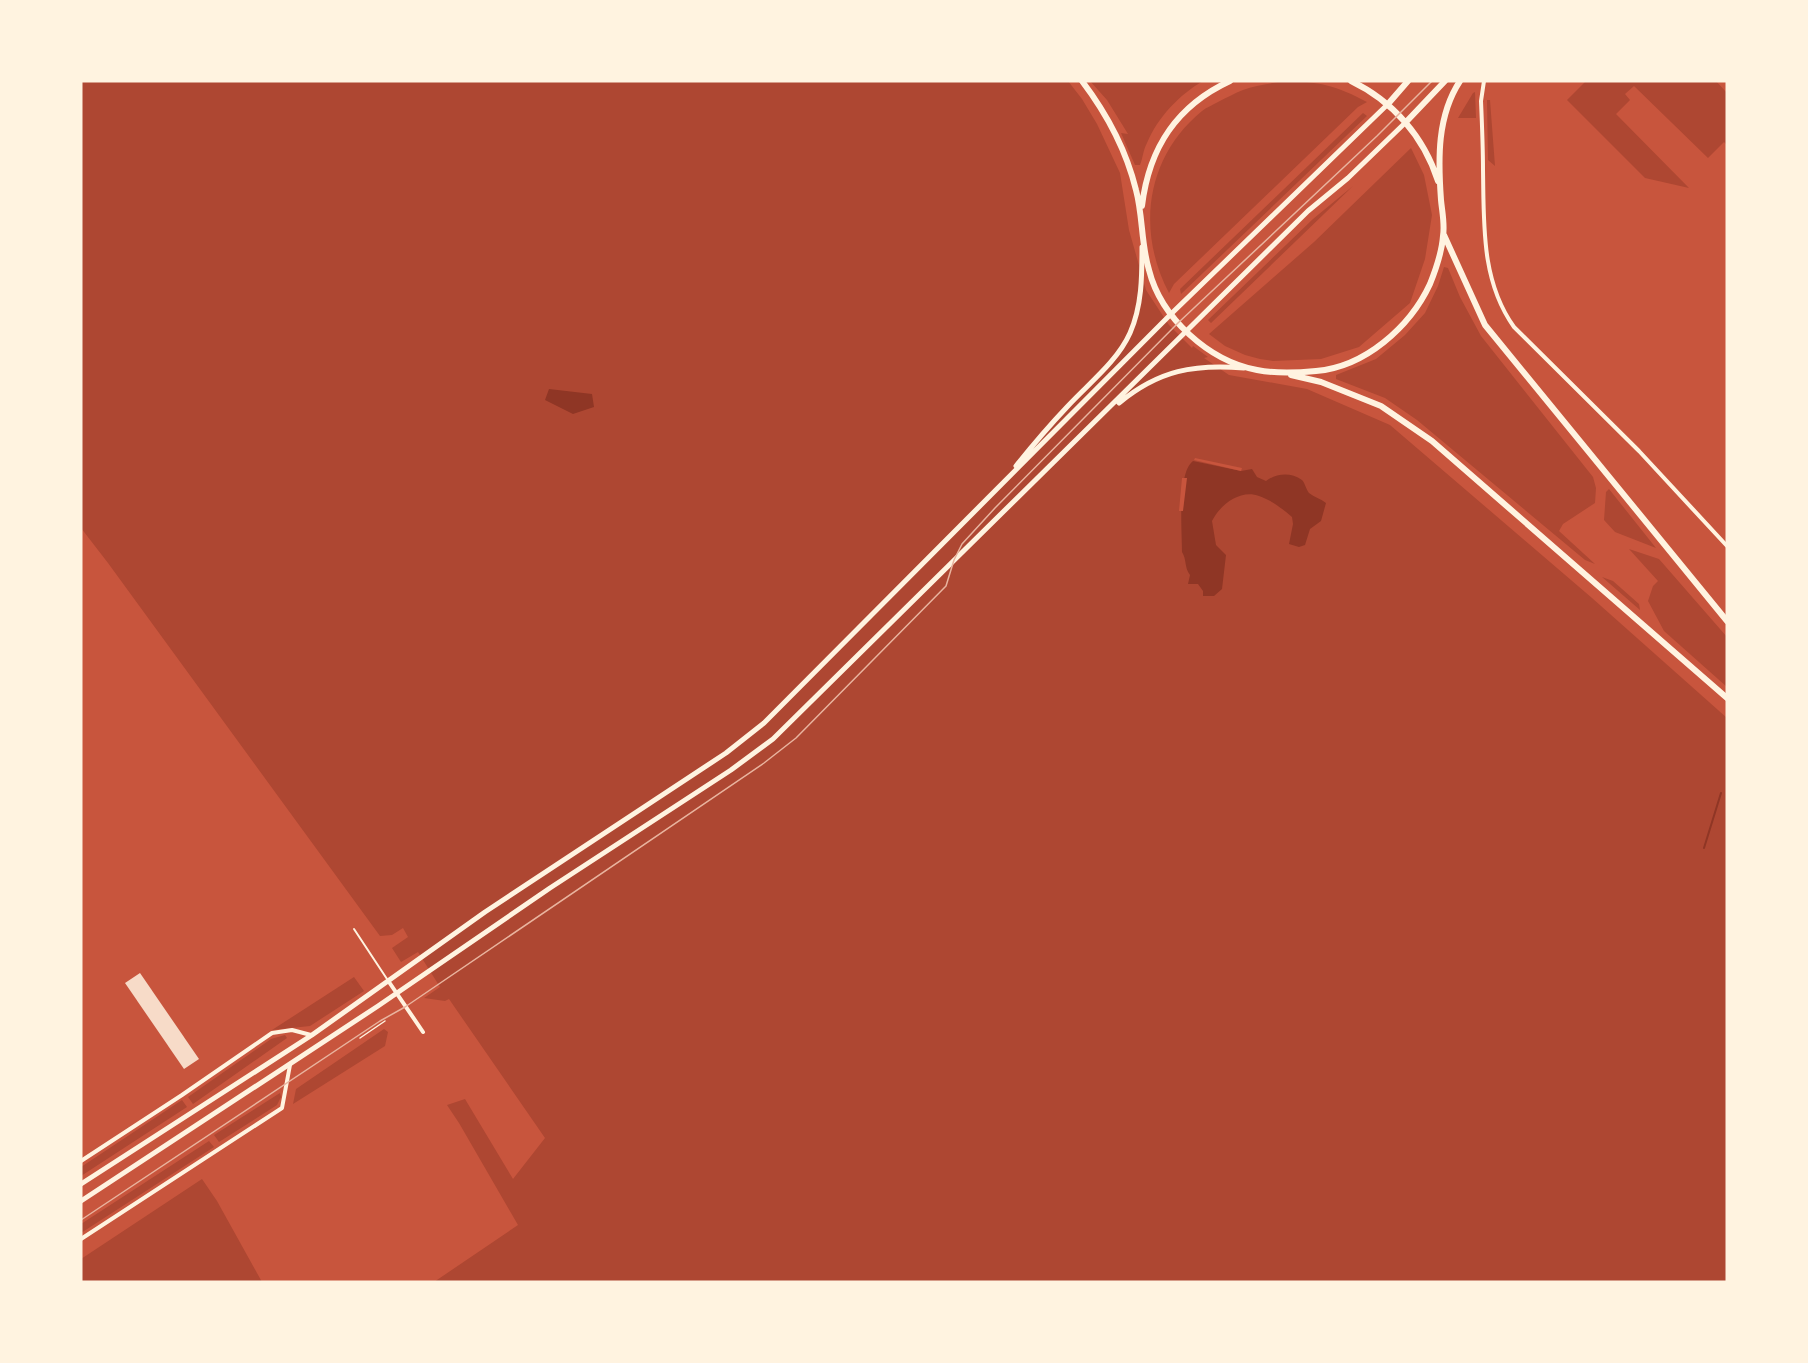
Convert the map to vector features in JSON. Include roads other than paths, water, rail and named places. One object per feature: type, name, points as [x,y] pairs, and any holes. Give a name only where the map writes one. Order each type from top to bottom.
[{"type":"main road","points":[[995,492],[1050,425],[1115,357],[1126,342],[1135,319],[1141,290],[1142,233],[1137,191],[1122,146],[1101,107],[1082,81]]},
{"type":"main road","points":[[1141,214],[1148,174],[1157,149],[1168,129],[1197,100],[1230,81]]},
{"type":"main road","points":[[1351,81],[1366,88],[1388,104],[1406,122],[1425,149],[1434,167],[1440,188]]},
{"type":"main road","points":[[81,1184],[312,1035],[485,912],[744,740],[822,666],[1171,314],[1388,104],[1408,81]]},
{"type":"main road","points":[[81,1202],[738,765],[772,739],[1186,330],[1308,211],[1348,178],[1445,81]]},
{"type":"main road","points":[[1460,81],[1444,117],[1440,157],[1444,235],[1485,325],[1727,621]]},
{"type":"main road","points":[[1142,233],[1148,270],[1163,303],[1171,314],[1197,341],[1223,357],[1255,369]]},
{"type":"main road","points":[[1285,374],[1337,367],[1365,355],[1393,334],[1414,311],[1430,284],[1444,235]]},
{"type":"main road","points":[[1105,412],[1138,387],[1171,373],[1214,366],[1255,369],[1321,382],[1381,406],[1432,441],[1727,698]]},
{"type":"street","points":[[1484,81],[1482,91],[1484,241],[1492,281],[1505,315],[1514,327],[1639,451],[1727,546]]},
{"type":"street","points":[[389,982],[423,1032]]},
{"type":"street","points":[[81,1161],[272,1033],[292,1030],[312,1035]]},
{"type":"street","points":[[81,1239],[282,1108],[290,1064]]},
{"type":"lane","points":[[354,929],[389,982]]},
{"type":"waterway","points":[[1704,848],[1721,793]]},
{"type":"tram line","points":[[81,1220],[380,1021],[405,1007],[764,763],[796,738],[946,586],[962,544],[995,508],[1178,323],[1377,136],[1432,81]]}]
